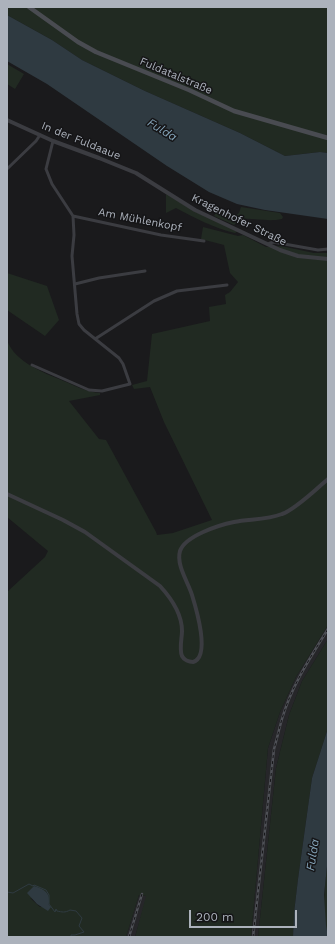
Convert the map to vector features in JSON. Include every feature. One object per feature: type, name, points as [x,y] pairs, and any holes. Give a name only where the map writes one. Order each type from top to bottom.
[{"type":"main road","name":"Fuldatalstraße","points":[[29,7],[78,42],[96,52],[189,90],[234,111],[328,138]]},
{"type":"street","name":"In der Fuldaaue","points":[[7,120],[53,141],[125,168],[148,180]]},
{"type":"street","points":[[7,169],[36,141],[40,135]]},
{"type":"street","points":[[32,365],[89,390],[102,391],[130,384],[123,364],[119,358],[84,330],[79,324],[72,256],[74,235],[73,216],[52,184],[46,169],[53,141]]},
{"type":"street","name":"Kragenhofer Straße","points":[[148,180],[195,210],[268,244],[298,256],[328,260]]},
{"type":"street","name":"Am Mühlenkopf","points":[[73,216],[162,235],[204,241]]},
{"type":"street","points":[[268,244],[273,242],[318,250],[328,249]]},
{"type":"street","points":[[74,284],[119,274],[145,271]]},
{"type":"street","points":[[95,339],[154,301],[176,291],[227,285]]},
{"type":"street","points":[[7,494],[85,532],[155,581],[165,591],[177,609],[181,623],[182,655],[186,660],[193,662],[200,658],[202,649],[201,631],[192,595],[180,565],[179,553],[183,546],[192,537],[222,525],[282,514],[290,510],[328,479]]},
{"type":"shaded area","points":[[7,7],[328,7],[328,153],[320,152],[285,156],[240,133],[145,91],[82,60],[52,40],[7,15]]},
{"type":"shaded area","points":[[7,64],[24,74],[15,89],[7,84]]},
{"type":"shaded area","points":[[166,194],[196,212],[238,231],[235,233],[220,228],[197,219],[176,208],[166,213]]},
{"type":"shaded area","points":[[241,207],[280,213],[283,217],[282,219],[272,220],[241,219],[234,225],[214,216],[218,209],[236,215],[239,213]]},
{"type":"shaded area","points":[[203,227],[238,236],[243,235],[266,247],[281,246],[314,253],[328,253],[328,625],[296,677],[280,712],[268,748],[251,937],[135,937],[146,896],[139,895],[126,937],[7,937],[7,592],[45,557],[48,551],[7,517],[7,340],[17,355],[32,366],[78,387],[91,392],[100,393],[100,395],[69,401],[99,439],[106,440],[157,535],[173,533],[212,520],[164,422],[150,387],[134,389],[132,385],[147,381],[152,334],[210,321],[209,307],[226,304],[225,295],[230,292],[238,282],[230,273],[224,245],[201,239]],"holes":[[[30,898],[49,904],[50,906],[40,907]]]},
{"type":"shaded area","points":[[7,273],[47,286],[59,320],[45,336],[7,310]]},
{"type":"shaded area","points":[[328,625],[328,639],[302,681],[289,715],[276,768],[258,937],[251,937],[268,748],[280,712],[296,677]]},
{"type":"shaded area","points":[[328,639],[328,728],[312,778],[298,879],[293,937],[258,937],[276,768],[289,715],[302,681]]},
{"type":"shaded area","points":[[328,858],[328,937],[324,908]]},
{"type":"shaded area","points":[[139,895],[147,896],[135,937],[126,937]]},
{"type":"water","name":"Fulda","points":[[7,15],[52,40],[82,60],[145,91],[240,133],[285,156],[320,152],[328,153],[328,219],[265,210],[237,204],[209,192],[167,166],[47,84],[7,61]]},
{"type":"water","name":"Fulda","points":[[328,728],[328,857],[324,895],[328,937],[293,937],[298,879],[312,778]]},
{"type":"water","points":[[34,886],[43,889],[47,893],[51,907],[48,911],[37,904],[27,893]]},
{"type":"waterway","points":[[7,892],[13,893],[29,884],[34,885],[46,890],[49,895],[49,904],[55,912],[56,909],[57,911],[62,912],[67,912],[70,910],[76,911],[82,918],[79,926],[84,932],[71,935],[71,937]]},
{"type":"railway","points":[[253,937],[274,749],[290,696],[314,651],[328,629]]},
{"type":"railway","points":[[129,937],[142,894]]}]
